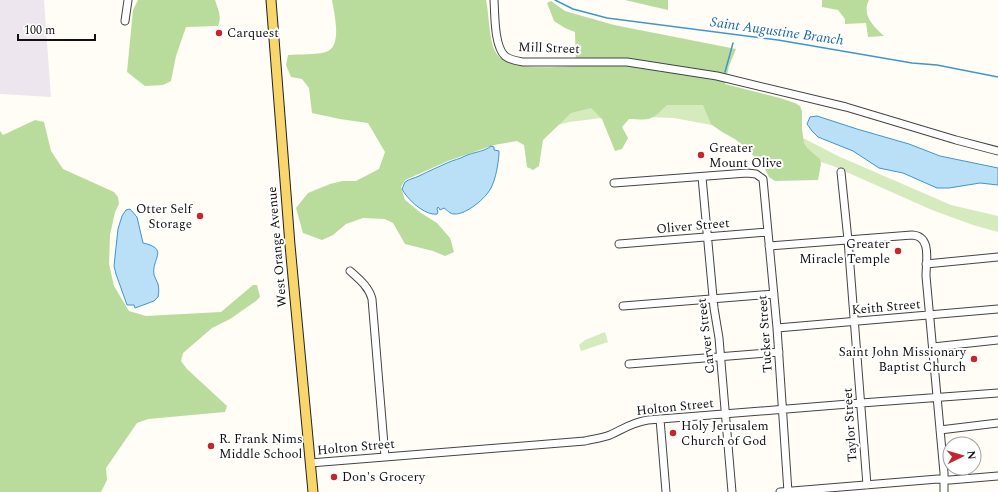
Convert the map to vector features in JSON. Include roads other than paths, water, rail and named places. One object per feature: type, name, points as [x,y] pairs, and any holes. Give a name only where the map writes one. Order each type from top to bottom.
[{"type":"main road","name":"West Orange Avenue","points":[[271,0],[291,259],[313,492]]},
{"type":"street","points":[[125,21],[128,0]]},
{"type":"street","name":"Mill Street","points":[[494,0],[496,31],[500,49],[504,55],[510,59],[523,62],[627,62],[660,66],[740,81],[846,107],[998,151]]},
{"type":"street","name":"Taylor Street","points":[[842,172],[867,485]]},
{"type":"street","name":"Tucker Street","points":[[702,177],[747,173],[759,175],[763,179],[777,328],[785,492]]},
{"type":"street","points":[[614,183],[702,177]]},
{"type":"street","name":"Carver Street","points":[[702,177],[713,299],[721,356],[732,492]]},
{"type":"street","name":"Oliver Street","points":[[619,244],[768,232]]},
{"type":"street","points":[[769,246],[912,235],[922,238],[926,245],[926,264],[944,492]]},
{"type":"street","points":[[926,264],[998,257]]},
{"type":"street","points":[[350,271],[363,282],[369,290],[372,299],[385,457]]},
{"type":"street","points":[[623,306],[774,294]]},
{"type":"street","name":"Keith Street","points":[[777,328],[998,309]]},
{"type":"street","points":[[933,347],[998,340]]},
{"type":"street","points":[[629,364],[778,352]]},
{"type":"street","name":"Holton Street","points":[[310,463],[598,439],[633,423],[660,419],[998,393]]},
{"type":"street","points":[[660,419],[666,492]]},
{"type":"street","points":[[940,430],[998,424]]},
{"type":"street","points":[[785,492],[998,476]]},
{"type":"water","points":[[817,116],[909,144],[940,156],[998,168],[998,185],[980,183],[949,188],[937,188],[903,173],[879,168],[853,151],[818,137],[807,124],[810,117]]},
{"type":"water","points":[[491,146],[494,147],[494,150],[499,151],[499,158],[493,184],[480,201],[470,209],[459,214],[453,214],[444,208],[440,210],[438,207],[437,214],[432,214],[422,210],[404,193],[402,189],[405,182],[408,180],[449,162],[485,150]]},
{"type":"water","points":[[130,209],[137,217],[143,243],[156,248],[158,252],[154,275],[158,283],[158,297],[154,301],[135,308],[134,305],[127,305],[114,266],[118,229],[122,216],[126,210]]},
{"type":"waterway","name":"Saint Augustine Branch","points":[[555,0],[573,9],[607,18],[778,40],[912,63],[937,65],[998,77]]},
{"type":"waterway","points":[[725,72],[733,43]]},
{"type":"place","name":"Carquest","points":[[219,33]]},
{"type":"place","name":"Greater Mount Olive","points":[[701,155]]},
{"type":"place","name":"Otter Self Storage","points":[[200,216]]},
{"type":"place","name":"Greater Miracle Temple","points":[[898,251]]},
{"type":"place","name":"Saint John Missionary Baptist Church","points":[[974,359]]},
{"type":"place","name":"Holy Jerusalem Church of God","points":[[673,433]]},
{"type":"place","name":"R. Frank Nims Middle School","points":[[211,446]]},
{"type":"place","name":"Don's Grocery","points":[[334,477]]}]
